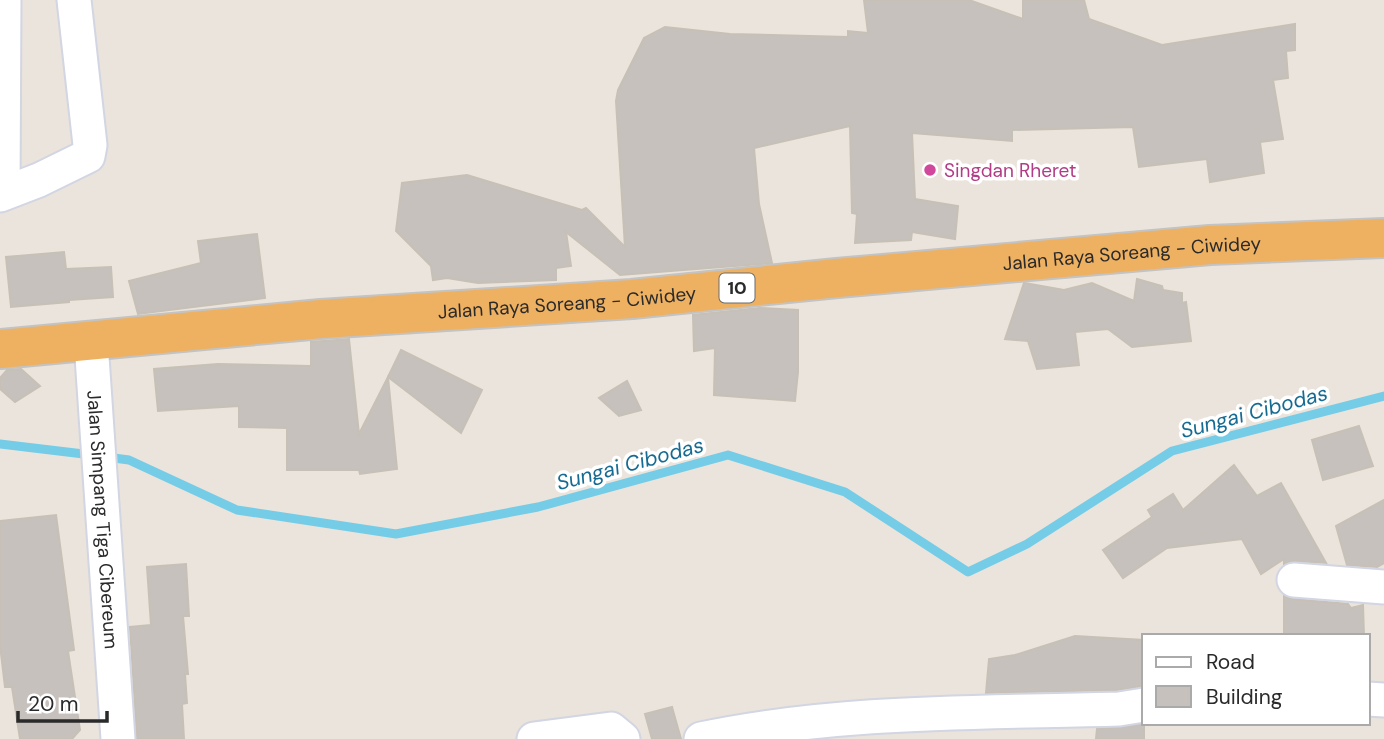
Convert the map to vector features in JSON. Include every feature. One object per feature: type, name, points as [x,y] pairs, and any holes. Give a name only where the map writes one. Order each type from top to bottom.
[{"type":"highway","name":"Jalan Raya Soreang - Ciwidey","points":[[0,349],[321,319],[632,299],[1210,245],[1384,238]]},
{"type":"street","points":[[4,0],[1,194],[39,180],[88,156],[90,145],[74,0]]},
{"type":"street","name":"Jalan Simpang Tiga Cibereum","points":[[91,342],[118,739]]},
{"type":"street","points":[[1294,580],[1384,587]]},
{"type":"street","points":[[702,739],[756,728],[862,717],[932,712],[1119,709],[1142,705]]},
{"type":"street","points":[[534,739],[611,729],[623,739]]},
{"type":"building","points":[[864,0],[969,0],[1023,19],[1023,0],[1084,0],[1089,19],[1162,45],[1295,24],[1295,50],[1286,51],[1288,78],[1273,80],[1283,139],[1260,142],[1264,173],[1210,182],[1207,159],[1139,167],[1133,127],[1012,130],[1012,141],[912,133],[915,199],[958,206],[955,239],[912,232],[911,240],[855,243],[857,214],[852,213],[850,126],[754,148],[759,204],[772,263],[620,275],[566,232],[571,266],[556,268],[556,280],[478,283],[447,278],[433,280],[431,266],[396,231],[402,183],[467,175],[582,210],[586,208],[625,247],[616,101],[618,90],[644,38],[665,27],[730,34],[848,37],[848,31],[868,33]]},
{"type":"building","points":[[257,234],[265,298],[138,314],[129,281],[201,263],[198,241]]},
{"type":"building","points":[[64,252],[66,269],[111,267],[113,297],[11,307],[6,257]]},
{"type":"building","points":[[1137,279],[1162,286],[1163,290],[1182,293],[1182,303],[1186,302],[1191,341],[1132,347],[1108,329],[1075,332],[1079,365],[1037,369],[1028,341],[1005,339],[1024,283],[1064,290],[1092,283],[1134,301]]},
{"type":"building","points":[[760,308],[798,310],[795,401],[714,395],[715,348],[694,351],[693,315]]},
{"type":"building","points":[[349,339],[359,434],[388,377],[397,469],[360,474],[359,470],[287,470],[287,428],[239,427],[239,406],[158,411],[154,369],[218,364],[311,366],[311,342]]},
{"type":"building","points":[[401,350],[482,390],[461,433],[388,377]]},
{"type":"building","points":[[21,369],[40,386],[15,402],[0,389],[0,378],[7,370]]},
{"type":"building","points":[[627,381],[641,410],[619,416],[599,398]]},
{"type":"building","points":[[1359,426],[1373,466],[1323,480],[1312,440]]},
{"type":"building","points":[[1234,465],[1257,496],[1281,483],[1326,563],[1295,561],[1284,564],[1284,559],[1261,574],[1242,539],[1167,548],[1123,578],[1103,550],[1152,517],[1148,510],[1173,494],[1183,510]]},
{"type":"building","points":[[1384,500],[1384,563],[1377,567],[1347,565],[1336,526]]},
{"type":"building","points":[[56,515],[74,650],[68,651],[80,730],[72,739],[20,739],[12,687],[5,687],[0,645],[0,521]]},
{"type":"building","points":[[186,564],[189,616],[183,616],[188,674],[185,674],[187,703],[182,704],[184,739],[137,739],[130,627],[151,625],[147,567]]},
{"type":"building","points":[[1284,596],[1348,604],[1351,608],[1363,605],[1364,634],[1284,634]]},
{"type":"building","points":[[1075,636],[1142,640],[1142,686],[1117,690],[986,693],[989,659],[1015,655]]},
{"type":"building","points":[[672,707],[681,739],[652,739],[645,714]]},
{"type":"building","points":[[1142,724],[1144,739],[1096,739],[1097,729]]},
{"type":"waterway","name":"Sungai Cibodas","points":[[106,457],[129,460],[237,510],[396,534],[538,507],[728,455],[845,492],[968,572],[1027,544],[1172,451],[1384,396]]},
{"type":"waterway","name":"Sungai Cibodas","points":[[0,444],[92,455]]},
{"type":"place","name":"Singdan Rheret","points":[[930,170]]}]
